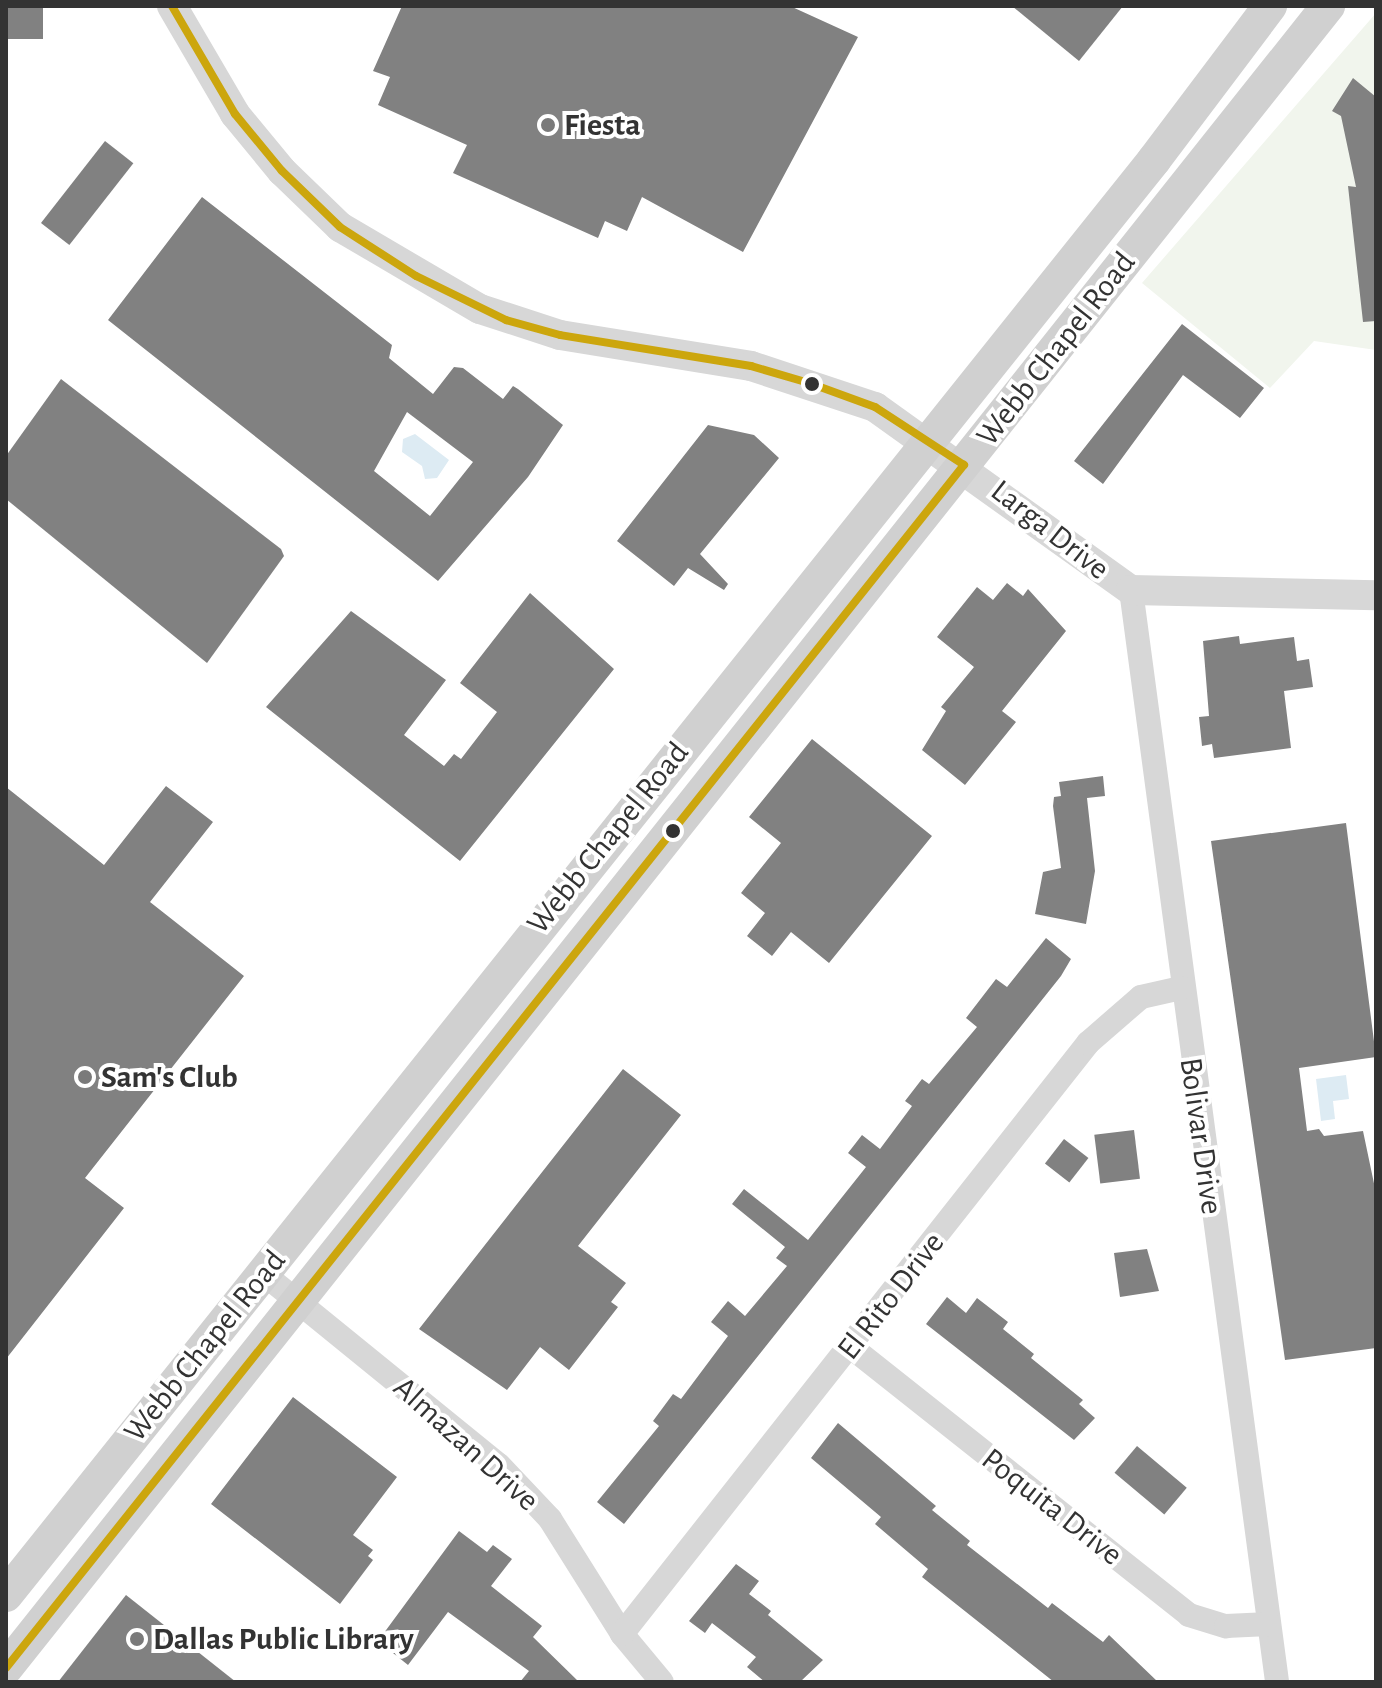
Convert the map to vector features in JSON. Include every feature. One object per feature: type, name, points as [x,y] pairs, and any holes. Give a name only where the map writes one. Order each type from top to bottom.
[{"type":"main road","name":"Webb Chapel Road","points":[[6,1595],[265,1275],[658,776],[1154,160],[1270,6]]},
{"type":"main road","name":"Webb Chapel Road","points":[[6,1668],[1328,6]]},
{"type":"main road","points":[[1154,160],[1187,183]]},
{"type":"main road","points":[[658,776],[694,803]]},
{"type":"street","name":"Larga Drive","points":[[172,6],[235,114],[282,171],[340,227],[416,276],[506,320],[546,332],[751,366],[875,407],[964,465],[1131,590],[1376,595]]},
{"type":"street","name":"Bolivar Drive","points":[[1131,590],[1181,988],[1277,1682]]},
{"type":"street","name":"El Rito Drive","points":[[622,1634],[1088,1043],[1141,997],[1181,988]]},
{"type":"street","name":"Almazan Drive","points":[[265,1275],[499,1465],[550,1519],[622,1634],[662,1682]]},
{"type":"street","name":"Poquita Drive","points":[[851,1347],[1189,1615],[1226,1626],[1269,1624]]},
{"type":"shaded area","points":[[1376,13],[1376,350],[1314,341],[1270,388],[1142,283]]},
{"type":"shaded area","points":[[415,434],[449,460],[437,478],[425,479],[422,466],[402,452],[403,439]]},
{"type":"shaded area","points":[[1346,1075],[1349,1099],[1333,1101],[1335,1119],[1321,1121],[1316,1079]]},
{"type":"building","points":[[6,6],[43,6],[43,39],[6,39]]},
{"type":"building","name":"Fiesta","points":[[402,6],[790,6],[858,37],[743,252],[642,197],[627,231],[605,221],[598,238],[453,173],[467,145],[378,105],[390,77],[373,71]]},
{"type":"building","points":[[1012,6],[1123,6],[1079,61]]},
{"type":"building","points":[[1353,78],[1376,97],[1376,321],[1363,322],[1348,186],[1356,187],[1341,116],[1332,111]]},
{"type":"building","points":[[105,141],[133,163],[69,245],[41,223]]},
{"type":"building","points":[[202,197],[392,345],[389,358],[433,394],[454,367],[463,368],[503,399],[513,386],[563,425],[528,477],[438,581],[108,320]],"holes":[[[407,412],[473,462],[430,516],[374,471]]]},
{"type":"building","points":[[1182,324],[1264,388],[1240,418],[1183,375],[1103,484],[1074,461]]},
{"type":"building","points":[[61,379],[281,549],[284,556],[207,663],[6,499],[6,456]]},
{"type":"building","points":[[708,425],[754,435],[779,458],[700,554],[728,584],[724,590],[688,568],[674,586],[617,541]]},
{"type":"building","points":[[1007,583],[1023,596],[1028,589],[1066,631],[1002,711],[1016,722],[965,785],[922,750],[946,711],[941,707],[974,667],[937,637],[977,587],[993,600]]},
{"type":"building","points":[[530,593],[614,669],[460,861],[266,707],[351,611],[446,680],[404,735],[444,766],[454,754],[461,759],[497,712],[460,683]]},
{"type":"building","points":[[1239,636],[1240,644],[1294,637],[1297,661],[1309,659],[1313,687],[1284,691],[1291,748],[1214,758],[1212,744],[1202,746],[1199,717],[1209,716],[1203,641]]},
{"type":"building","points":[[812,739],[932,836],[829,963],[791,932],[772,956],[747,936],[765,913],[741,893],[781,843],[749,817]]},
{"type":"building","points":[[1103,776],[1105,796],[1087,798],[1095,871],[1086,924],[1035,914],[1043,872],[1061,868],[1053,806],[1054,797],[1061,796],[1059,782]]},
{"type":"building","name":"Sam's Club","points":[[166,786],[213,822],[150,902],[244,976],[85,1178],[124,1208],[6,1359],[6,787],[104,865]]},
{"type":"building","points":[[1346,823],[1376,1057],[1299,1068],[1307,1131],[1319,1129],[1324,1136],[1363,1131],[1376,1193],[1376,1348],[1285,1360],[1211,841]]},
{"type":"building","points":[[1046,938],[1071,959],[1061,976],[624,1524],[597,1502],[659,1426],[653,1421],[673,1394],[681,1399],[728,1336],[711,1322],[728,1301],[745,1316],[787,1266],[776,1258],[785,1247],[732,1204],[744,1189],[808,1240],[866,1167],[848,1153],[862,1135],[880,1149],[912,1106],[905,1101],[922,1079],[929,1084],[977,1027],[966,1018],[996,979],[1007,987]]},
{"type":"building","points":[[623,1069],[681,1115],[578,1246],[626,1283],[611,1302],[618,1307],[569,1370],[540,1347],[507,1390],[419,1329]]},
{"type":"building","points":[[1134,1130],[1140,1179],[1100,1184],[1094,1135]]},
{"type":"building","points":[[1064,1139],[1088,1158],[1069,1183],[1045,1163]]},
{"type":"building","points":[[1147,1249],[1159,1291],[1120,1297],[1114,1253]]},
{"type":"building","points":[[947,1297],[966,1313],[977,1298],[1008,1322],[1003,1329],[1034,1354],[1031,1358],[1083,1400],[1079,1404],[1095,1418],[1074,1440],[926,1324]]},
{"type":"building","points":[[293,1397],[397,1477],[353,1535],[373,1550],[368,1556],[373,1560],[340,1604],[211,1504]]},
{"type":"building","points":[[838,1423],[936,1506],[932,1510],[970,1541],[967,1545],[1048,1608],[1052,1603],[1103,1642],[1109,1635],[1158,1682],[1054,1682],[922,1577],[928,1569],[875,1524],[881,1517],[811,1458]]},
{"type":"building","points":[[1137,1446],[1187,1488],[1164,1515],[1115,1473]]},
{"type":"building","points":[[459,1531],[487,1552],[493,1545],[512,1559],[491,1586],[542,1626],[533,1637],[579,1682],[520,1682],[529,1671],[448,1612],[408,1665],[378,1641]]},
{"type":"building","points":[[736,1564],[759,1581],[749,1594],[771,1611],[768,1615],[823,1660],[800,1682],[765,1682],[747,1667],[756,1657],[712,1623],[705,1633],[689,1621]]},
{"type":"building","name":"Dallas Public Library","points":[[126,1595],[236,1682],[58,1682]]},
{"type":"transit line","points":[[6,1668],[964,465],[875,407],[809,383],[751,366],[560,335],[506,320],[416,276],[340,227],[282,171],[235,114],[172,6]]},
{"type":"place","name":"Fiesta","points":[[548,125]]},
{"type":"place","name":"Sam's Club","points":[[85,1077]]},
{"type":"place","name":"Dallas Public Library","points":[[137,1639]]}]
